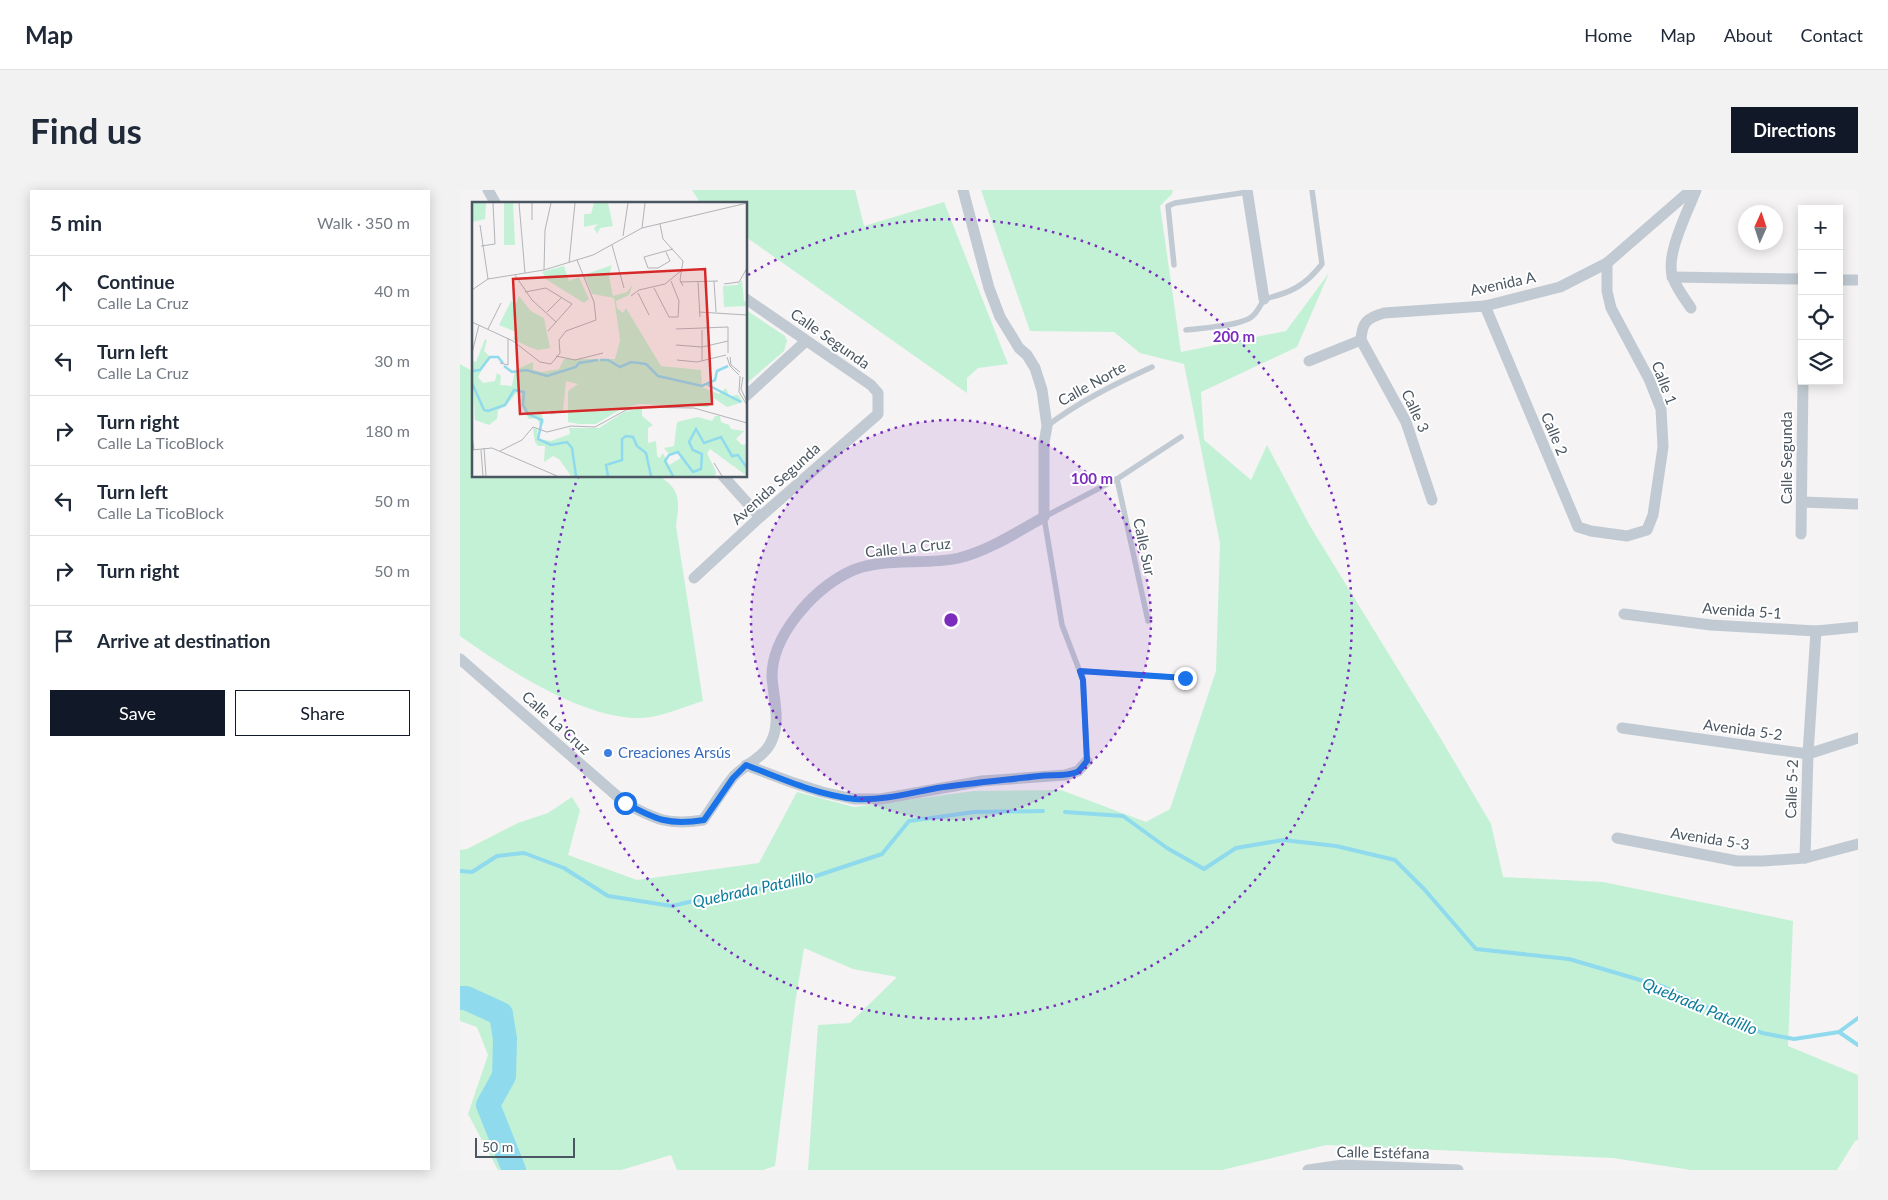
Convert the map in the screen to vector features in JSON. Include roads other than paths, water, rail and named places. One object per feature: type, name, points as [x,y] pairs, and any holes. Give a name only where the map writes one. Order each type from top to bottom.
[{"type":"street","points":[[488,190],[495,202]]},
{"type":"street","points":[[963,190],[1000,317],[1035,368],[1042,390],[1047,426],[1044,443],[1044,517]]},
{"type":"street","name":"Avenida A","points":[[1361,340],[1362,328],[1370,317],[1384,313],[1485,306],[1560,287],[1607,263],[1691,190]]},
{"type":"street","points":[[1691,308],[1672,277],[1671,261],[1696,190]]},
{"type":"street","points":[[1248,191],[1264,299]]},
{"type":"street","name":"Calle 1","points":[[1607,263],[1607,291],[1611,308],[1649,379],[1660,409],[1663,447],[1654,515],[1646,530],[1627,536]]},
{"type":"street","points":[[1672,277],[1798,279]]},
{"type":"street","points":[[1843,280],[1858,280]]},
{"type":"street","name":"Calle Segunda","points":[[748,300],[871,386],[878,393],[878,414]]},
{"type":"street","name":"Calle 2","points":[[1485,306],[1578,527],[1591,531],[1627,536]]},
{"type":"street","points":[[1309,361],[1361,340]]},
{"type":"street","name":"Calle 3","points":[[1361,340],[1406,422],[1432,500]]},
{"type":"street","points":[[748,394],[806,341]]},
{"type":"street","name":"Calle Segunda","points":[[1801,534],[1803,385]]},
{"type":"street","name":"Avenida Segunda","points":[[694,578],[760,517],[878,414]]},
{"type":"street","points":[[725,478],[760,517]]},
{"type":"street","points":[[1802,502],[1858,504]]},
{"type":"street","name":"Calle La Cruz","points":[[460,659],[625,803],[652,817],[682,824],[704,820],[733,778],[746,765],[765,752],[771,743],[775,734],[776,712],[772,676],[775,653],[787,629],[828,584],[848,572],[872,565],[949,559],[984,550],[1044,517]]},
{"type":"street","name":"Avenida 5-1","points":[[1624,614],[1711,625],[1816,631],[1858,626]]},
{"type":"street","name":"Calle 5-2","points":[[1805,858],[1808,754],[1816,631]]},
{"type":"street","name":"Avenida 5-2","points":[[1622,728],[1808,754],[1858,738]]},
{"type":"street","points":[[746,765],[822,792],[854,799],[881,799],[982,781],[1012,780],[1042,775],[1065,775],[1078,771],[1087,761]]},
{"type":"street","name":"Avenida 5-3","points":[[1617,838],[1737,861],[1805,858],[1858,844]]},
{"type":"street","name":"Calle Estéfana","points":[[1308,1170],[1343,1166],[1458,1170]]},
{"type":"lane","points":[[1186,330],[1249,319],[1264,299],[1296,289],[1310,278],[1322,264],[1312,190]]},
{"type":"lane","points":[[1174,265],[1168,206],[1175,203],[1248,191]]},
{"type":"lane","name":"Calle Norte","points":[[1047,426],[1068,410],[1101,390],[1152,367]]},
{"type":"lane","points":[[1087,761],[1083,680],[1062,625],[1044,517],[1117,479],[1181,437]]},
{"type":"lane","name":"Calle Sur","points":[[1117,479],[1148,621]]},
{"type":"lane","points":[[1080,671],[1185,678]]},
{"type":"waterway","name":"Quebrada Patalillo","points":[[460,871],[472,872],[497,856],[524,853],[564,868],[608,896],[672,906],[719,895],[768,888],[813,877],[882,854],[909,821],[974,812],[1043,811]]},
{"type":"waterway","name":"Quebrada Patalillo","points":[[1065,812],[1123,816],[1167,848],[1204,869],[1236,848],[1283,840],[1336,846],[1395,860],[1424,889],[1476,949],[1569,959],[1664,987],[1762,1033],[1794,1039],[1839,1032],[1858,1018]]},
{"type":"waterway","points":[[460,998],[466,998],[501,1014],[505,1039],[504,1076],[488,1105],[514,1170]]},
{"type":"waterway","points":[[1839,1032],[1858,1045]]},
{"type":"place","name":"Creaciones Arsús","points":[[608,753]]}]
